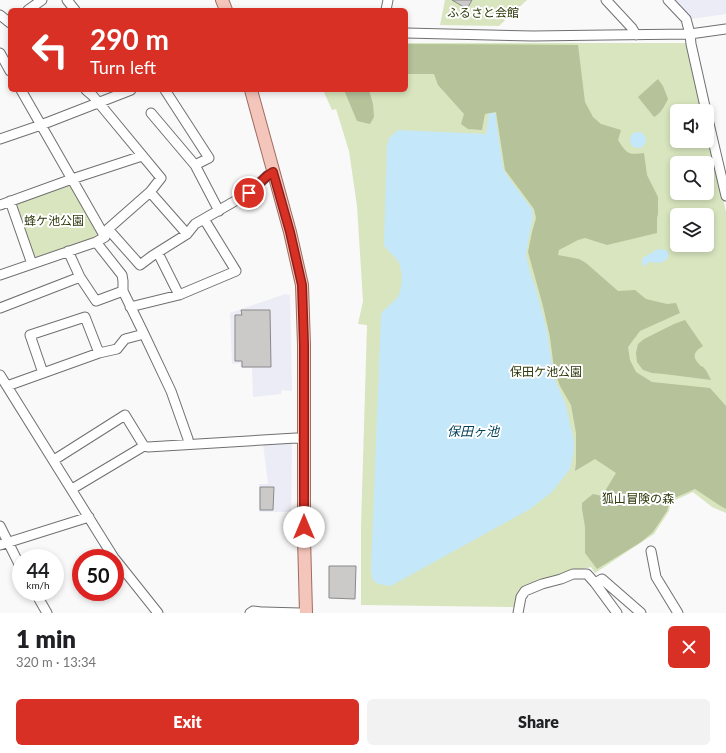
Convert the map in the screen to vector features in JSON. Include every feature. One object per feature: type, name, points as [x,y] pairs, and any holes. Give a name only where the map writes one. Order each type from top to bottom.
[{"type":"main road","points":[[252,92],[290,232],[302,285],[304,345],[304,537],[306,613]]},
{"type":"street","points":[[31,8],[42,0]]},
{"type":"street","points":[[67,0],[73,8]]},
{"type":"street","points":[[606,0],[632,28],[636,35]]},
{"type":"street","points":[[668,0],[686,19],[704,104]]},
{"type":"street","points":[[0,15],[8,21]]},
{"type":"street","points":[[408,33],[533,36],[636,35],[690,34],[726,29]]},
{"type":"street","points":[[0,54],[6,65]]},
{"type":"street","points":[[0,275],[96,242],[105,237],[22,92]]},
{"type":"street","points":[[88,92],[161,178],[150,192],[108,229],[140,265],[187,234],[196,224],[249,193],[273,172]]},
{"type":"street","points":[[0,139],[41,125],[126,92]]},
{"type":"street","points":[[166,92],[210,158],[195,165]]},
{"type":"street","points":[[151,113],[195,165],[219,211]]},
{"type":"street","points":[[714,145],[726,196]]},
{"type":"street","points":[[0,205],[142,156]]},
{"type":"street","points":[[150,192],[187,234]]},
{"type":"street","points":[[10,201],[32,264]]},
{"type":"street","points":[[130,307],[179,295],[236,271],[204,219]]},
{"type":"street","points":[[96,242],[122,275],[123,291],[171,392],[188,439]]},
{"type":"street","points":[[68,251],[80,277],[96,301],[123,291]]},
{"type":"street","points":[[158,253],[179,295]]},
{"type":"street","points":[[0,308],[80,277]]},
{"type":"street","points":[[43,373],[30,335],[85,317],[98,353]]},
{"type":"street","points":[[7,386],[98,353],[117,349],[125,339],[144,334]]},
{"type":"street","points":[[0,375],[109,549]]},
{"type":"street","points":[[54,460],[125,415],[144,446]]},
{"type":"street","points":[[72,489],[144,446],[304,439]]},
{"type":"street","points":[[4,544],[89,517]]},
{"type":"street","points":[[0,526],[4,544],[12,555]]},
{"type":"street","points":[[651,551],[656,577],[678,613]]},
{"type":"street","points":[[124,570],[158,613]]},
{"type":"street","points":[[518,613],[521,597],[525,591],[573,574],[587,574],[617,613]]},
{"type":"street","points":[[595,583],[602,579],[641,613]]},
{"type":"street","points":[[40,601],[47,613]]},
{"type":"street","points":[[250,613],[253,611],[260,613],[300,613]]},
{"type":"shaded area","points":[[674,0],[726,0],[726,14],[691,19]]},
{"type":"shaded area","points":[[285,294],[290,295],[292,391],[282,390],[281,394],[253,397],[252,368],[241,368],[240,363],[232,364],[230,313]]},
{"type":"shaded area","points":[[292,442],[291,512],[259,512],[259,484],[268,484],[263,444]]},
{"type":"green space","name":"ふるさと会館","points":[[445,0],[527,0],[499,26],[440,25]]},
{"type":"green space","name":"保田ケ池公園","points":[[408,43],[687,43],[701,104],[670,104],[670,148],[712,148],[713,156],[670,156],[670,200],[714,200],[714,159],[726,212],[726,513],[712,507],[693,492],[671,502],[669,511],[654,534],[595,573],[591,567],[570,572],[523,588],[516,607],[361,605],[361,527],[367,325],[358,324],[363,301],[357,206],[349,151],[336,109],[332,110],[324,92],[408,92]]},
{"type":"green space","name":"狐山冒険の森","points":[[408,44],[578,45],[585,102],[593,117],[601,124],[621,130],[618,140],[626,151],[634,154],[644,153],[647,175],[658,197],[657,233],[607,245],[585,238],[559,250],[558,255],[579,259],[586,263],[618,291],[635,290],[646,299],[667,304],[676,303],[680,313],[640,331],[628,347],[630,360],[636,372],[652,382],[710,388],[726,406],[726,509],[695,489],[670,500],[667,511],[653,532],[641,542],[597,569],[585,553],[585,527],[582,503],[593,494],[602,496],[616,473],[595,459],[575,471],[576,433],[571,405],[560,386],[554,369],[550,337],[528,252],[536,218],[534,209],[505,170],[496,112],[485,114],[482,130],[468,129],[461,124],[464,114],[438,85],[434,74],[408,74]]},
{"type":"green space","points":[[658,79],[663,86],[668,99],[664,107],[654,117],[638,97]]},
{"type":"green space","points":[[345,92],[370,92],[373,104],[374,117],[370,124],[357,121]]},
{"type":"green space","name":"蜂ケ池公園","points":[[69,184],[99,236],[33,259],[12,204]]},
{"type":"green space","points":[[685,320],[703,346],[696,352],[695,359],[705,369],[711,380],[652,373],[643,370],[637,362],[636,353],[638,344],[644,339]]},
{"type":"water","name":"保田ヶ池","points":[[489,113],[495,113],[503,168],[532,209],[533,218],[526,255],[547,331],[554,378],[565,402],[574,441],[574,451],[570,469],[552,492],[530,509],[391,586],[383,585],[376,583],[372,578],[371,570],[381,314],[397,298],[402,280],[401,269],[398,261],[384,244],[388,139],[398,130],[486,134]]},
{"type":"water","points":[[638,132],[644,134],[646,140],[644,146],[638,148],[632,146],[630,140],[632,134]]},
{"type":"water","points":[[658,249],[666,250],[668,253],[668,257],[665,261],[659,263],[649,262],[642,266],[643,258]]},
{"type":"building","points":[[452,0],[472,0],[467,9]]},
{"type":"building","points":[[241,310],[270,310],[271,367],[242,367],[242,361],[235,361],[235,315],[242,315]]},
{"type":"building","points":[[260,487],[274,487],[273,510],[260,510]]},
{"type":"building","points":[[329,566],[356,566],[355,599],[329,598]]},
{"type":"route","points":[[249,193],[273,172],[290,232],[302,285],[304,345],[304,527]]}]
